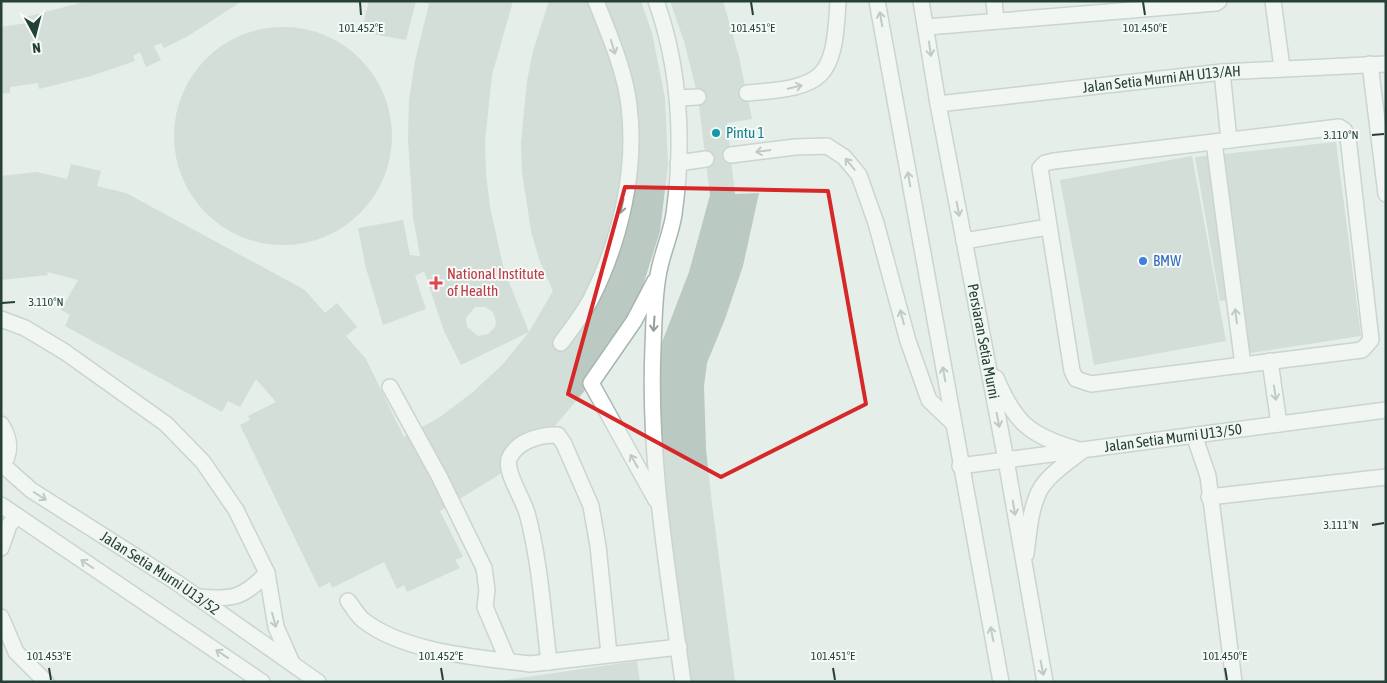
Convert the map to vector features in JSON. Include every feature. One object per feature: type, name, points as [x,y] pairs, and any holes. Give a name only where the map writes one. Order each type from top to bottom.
[{"type":"street","points":[[561,343],[590,300],[607,262],[618,227],[629,165],[629,105],[611,39],[596,1]]},
{"type":"street","points":[[656,1],[672,61],[677,98],[678,163],[674,216],[658,275],[652,387],[658,503],[683,682]]},
{"type":"street","points":[[747,93],[797,88],[816,79],[830,65],[837,25],[838,1]]},
{"type":"street","points":[[878,1],[952,422],[1000,680]]},
{"type":"street","name":"Persiaran Setia Murni","points":[[921,1],[938,104],[1006,460],[1023,567],[1045,682]]},
{"type":"street","points":[[994,1],[996,20]]},
{"type":"street","points":[[926,27],[1216,3],[1219,1]]},
{"type":"street","points":[[1273,1],[1282,68]]},
{"type":"street","points":[[1370,64],[1382,132],[1386,194]]},
{"type":"street","name":"Jalan Setia Murni AH U13/AH","points":[[938,104],[1222,72],[1386,64]]},
{"type":"street","points":[[1222,72],[1229,140]]},
{"type":"street","points":[[677,98],[698,97]]},
{"type":"street","points":[[1339,128],[1344,130],[1348,137],[1371,340],[1362,350],[1091,384],[1076,379],[1072,371],[1040,168],[1045,163],[1214,142],[1339,128]]},
{"type":"street","points":[[1214,142],[1243,365]]},
{"type":"street","points":[[731,155],[795,147],[828,146],[844,157],[859,175],[876,223],[908,341],[929,400],[952,422]]},
{"type":"street","points":[[678,163],[706,159]]},
{"type":"street","points":[[964,241],[1048,227]]},
{"type":"street","points":[[658,275],[634,321],[591,383],[658,503]]},
{"type":"street","points":[[1,319],[25,328],[65,352],[166,424],[184,441],[219,483],[253,540],[267,573],[276,627],[292,663]]},
{"type":"street","points":[[985,352],[1004,395],[1028,430],[1048,441],[1082,450]]},
{"type":"street","points":[[1270,361],[1279,424]]},
{"type":"street","points":[[390,388],[443,484],[484,568],[487,612],[508,661]]},
{"type":"street","name":"Jalan Setia Murni U13/50","points":[[960,466],[1386,410]]},
{"type":"street","points":[[1,424],[7,434],[9,444],[8,455],[2,466]]},
{"type":"street","points":[[550,662],[530,524],[523,500],[509,471],[509,461],[518,447],[544,435],[558,435],[564,444],[577,470],[591,506],[598,546],[609,654]]},
{"type":"street","points":[[1194,435],[1208,476],[1209,497],[1234,682]]},
{"type":"street","points":[[1023,567],[1033,510],[1041,488],[1054,473],[1082,450]]},
{"type":"street","name":"Jalan Setia Murni U13/52","points":[[2,466],[31,490],[197,597],[318,682]]},
{"type":"street","points":[[1209,497],[1386,477]]},
{"type":"street","name":"Jalan Setia Murni U13/52","points":[[1,505],[262,682]]},
{"type":"street","points":[[1,548],[9,525],[17,516]]},
{"type":"street","points":[[197,597],[218,599],[235,597],[250,591],[267,573]]},
{"type":"street","points":[[348,602],[362,619],[397,639],[447,652],[530,664],[678,647]]},
{"type":"street","points":[[1,617],[16,652],[46,682]]},
{"type":"highlighted area","points":[[625,187],[828,191],[866,404],[721,477],[568,394]]},
{"type":"building","points":[[88,1],[242,1],[188,36],[164,48],[161,43],[154,46],[161,60],[146,67],[140,52],[133,56],[135,61],[91,76],[39,89],[38,83],[10,87],[10,93],[1,94],[1,27],[27,23],[26,17]]},
{"type":"building","points":[[369,1],[416,1],[406,40],[361,32]]},
{"type":"building","points":[[419,1],[513,1],[492,75],[485,141],[486,174],[490,207],[504,270],[529,332],[461,365],[444,331],[424,271],[415,276],[426,309],[383,325],[366,268],[358,228],[403,220],[410,255],[420,256],[413,217],[408,139],[409,100],[415,61],[429,4]],"holes":[[[475,307],[485,307],[493,312],[496,322],[495,327],[488,334],[478,336],[467,327],[466,318]]]},
{"type":"building","points":[[549,1],[641,1],[652,33],[665,98],[668,165],[660,231],[640,295],[592,382],[549,433],[497,476],[440,511],[463,557],[455,560],[460,568],[407,592],[404,585],[397,589],[384,562],[332,588],[330,582],[319,588],[240,425],[250,420],[248,416],[276,402],[256,379],[240,407],[228,401],[222,412],[65,326],[70,315],[61,310],[78,280],[47,272],[48,275],[1,280],[1,176],[37,172],[67,179],[71,164],[101,171],[97,186],[126,193],[305,290],[325,313],[337,303],[357,327],[346,336],[366,359],[404,437],[440,417],[473,392],[503,364],[529,332],[553,291],[539,259],[531,231],[522,172],[521,143],[527,81],[533,51]]},
{"type":"building","points":[[670,1],[723,1],[739,57],[752,119],[727,123],[735,194],[759,193],[743,266],[725,319],[707,363],[704,386],[706,449],[735,682],[686,682],[658,455],[659,350],[689,272],[710,195],[698,97],[684,41]]},
{"type":"building","points":[[294,27],[325,35],[344,45],[360,59],[374,75],[384,94],[392,125],[392,147],[384,178],[374,197],[360,213],[344,227],[325,237],[294,245],[272,245],[241,237],[222,227],[192,197],[182,178],[176,157],[174,125],[182,94],[192,75],[222,45],[241,35],[262,29]]},
{"type":"building","points":[[1336,142],[1361,336],[1250,353],[1239,298],[1220,301],[1195,157]]},
{"type":"building","name":"BMW","points":[[1192,156],[1226,341],[1094,365],[1060,180]]},
{"type":"building","points":[[637,661],[640,682],[499,682],[499,681]]},
{"type":"tunnel","points":[[698,97],[747,93]]},
{"type":"tunnel","points":[[706,159],[731,155]]},
{"type":"place","name":"Pintu 1","points":[[716,133]]},
{"type":"place","name":"BMW","points":[[1143,261]]},
{"type":"place","name":"National Institute of Health","points":[[436,283]]}]
